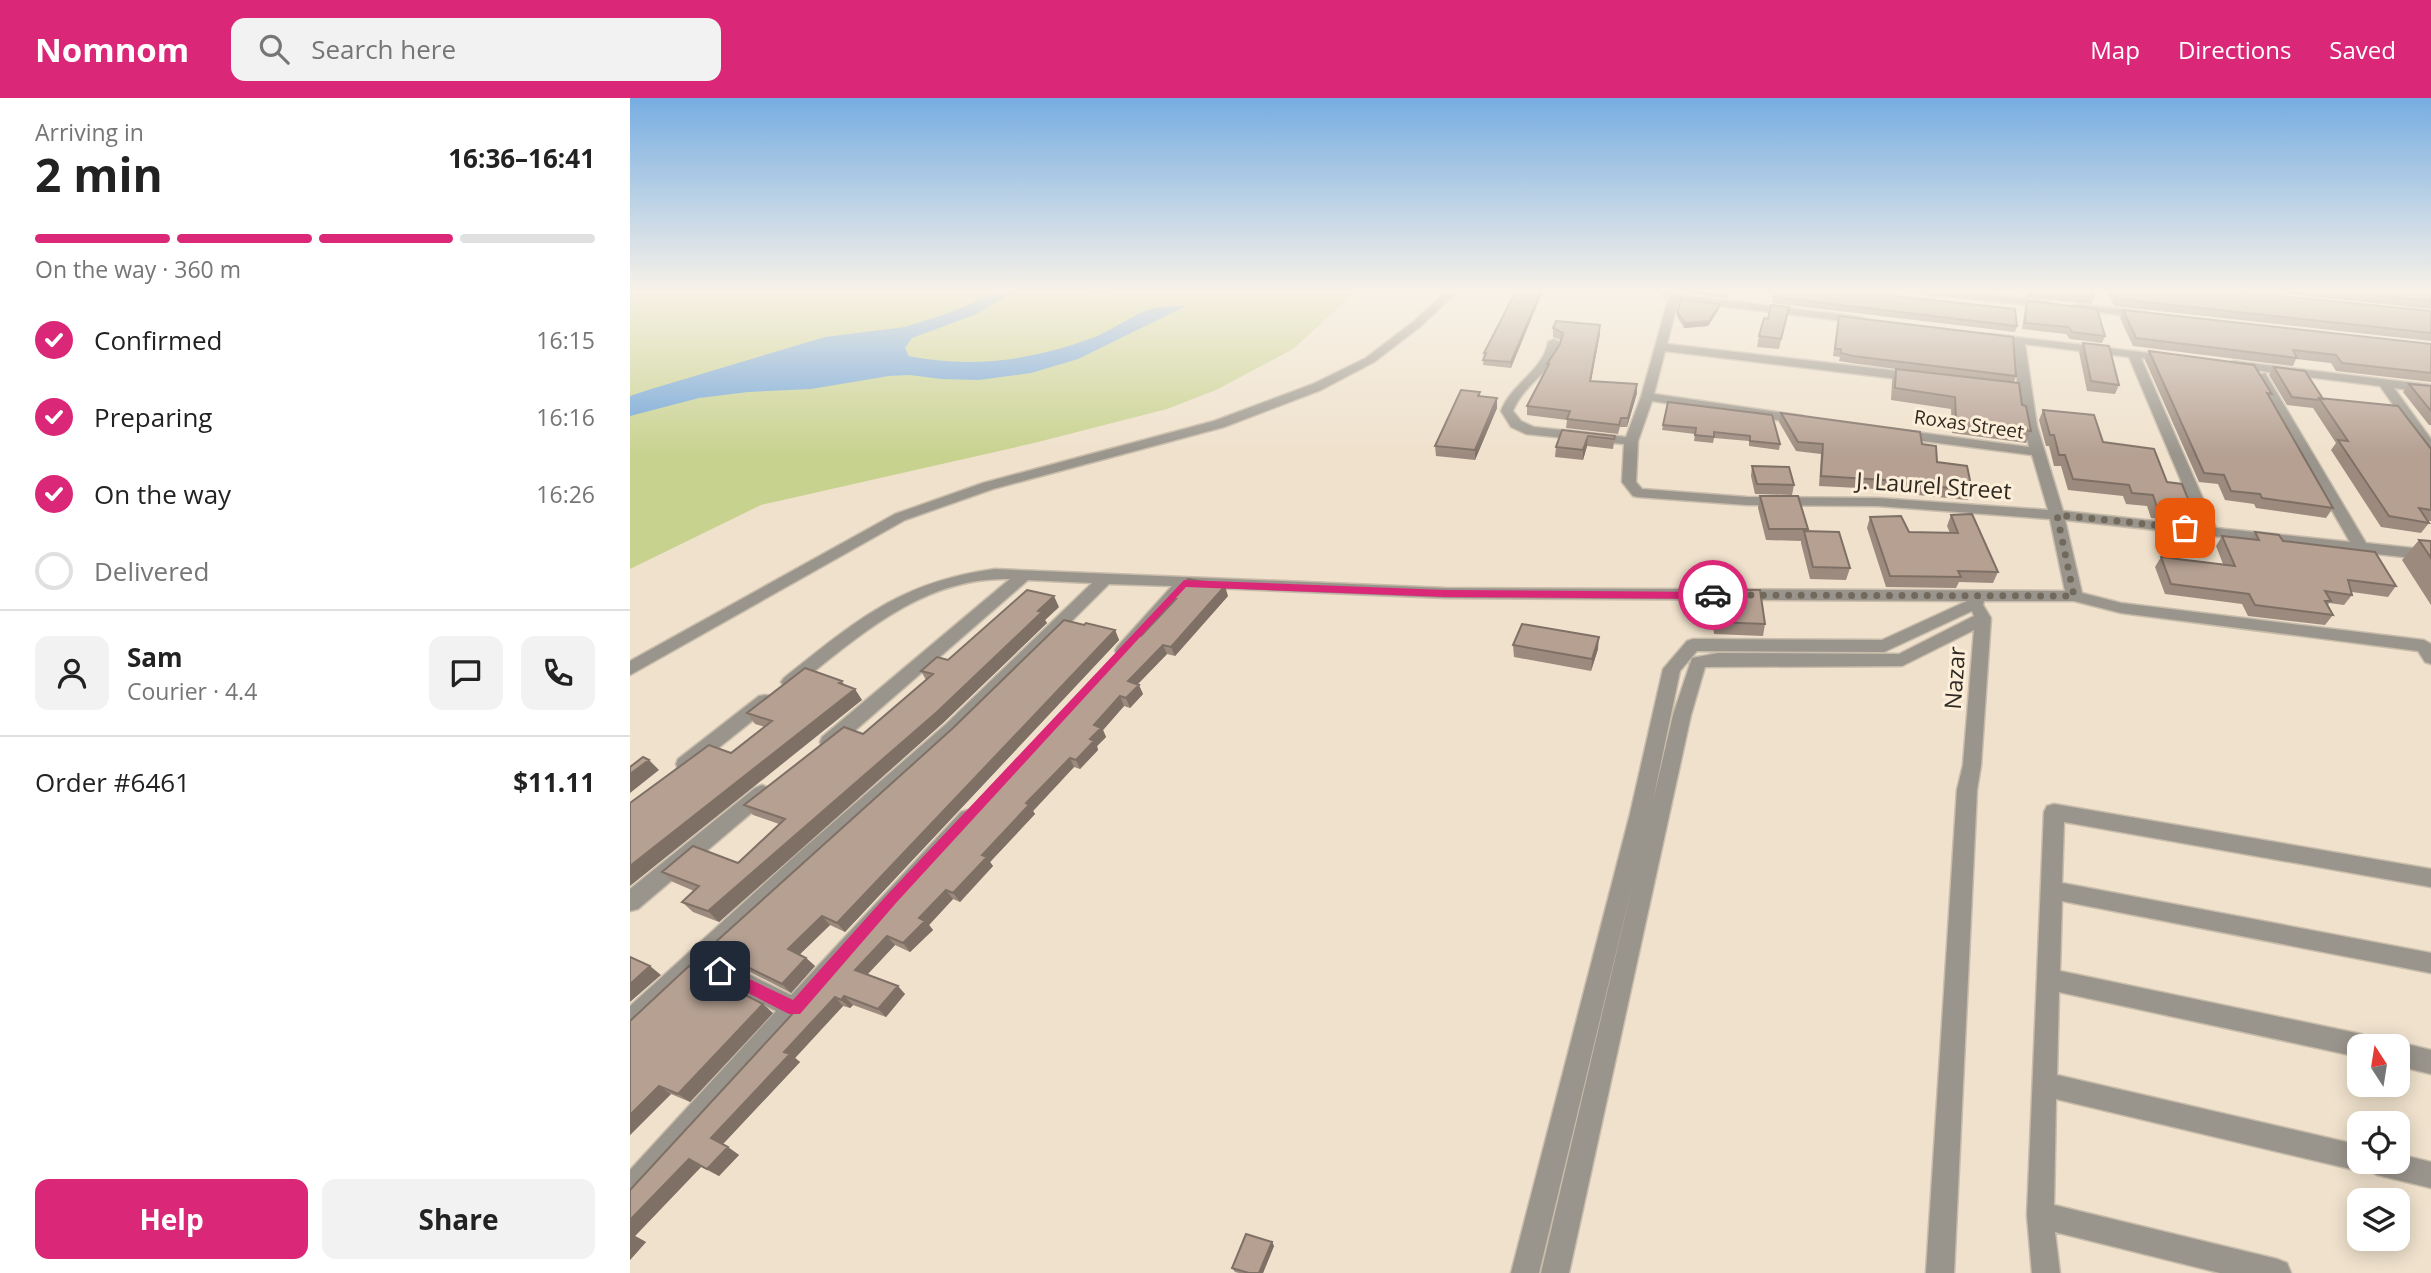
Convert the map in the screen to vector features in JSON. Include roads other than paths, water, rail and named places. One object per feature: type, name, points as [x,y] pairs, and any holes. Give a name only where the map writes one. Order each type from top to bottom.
[{"type":"street","points":[[630,670],[901,517],[988,486],[1219,424],[1317,387],[1370,360],[1388,346]]},
{"type":"street","points":[[1554,346],[1545,365],[1516,389],[1510,400],[1507,411],[1516,424],[1531,430],[1631,441]]},
{"type":"street","points":[[1662,346],[1926,378]]},
{"type":"street","name":"J. Laurel Street","points":[[1662,346],[1631,441],[1629,482],[1638,493],[1645,495],[1746,501],[1878,502],[2057,515],[2431,555]]},
{"type":"street","points":[[2019,346],[2016,389],[2057,515],[2074,596]]},
{"type":"street","points":[[2059,346],[2188,360]]},
{"type":"street","points":[[2134,355],[2210,531]]},
{"type":"street","points":[[2215,363],[2431,389]]},
{"type":"street","points":[[2255,367],[2361,547]]},
{"type":"street","points":[[2384,383],[2431,448]]},
{"type":"street","points":[[1647,397],[1818,422]]},
{"type":"street","name":"Roxas Street","points":[[1883,432],[2037,452]]},
{"type":"street","points":[[668,777],[894,603],[924,588],[952,579],[995,574],[1445,593],[1978,605],[2074,596],[2121,608],[2424,646],[2431,659]]},
{"type":"street","points":[[809,757],[1026,574]]},
{"type":"street","points":[[630,1021],[695,959],[951,730],[1105,578]]},
{"type":"street","points":[[1104,671],[1184,583]]},
{"type":"street","points":[[1525,1273],[1592,1052],[1674,707],[1698,663],[1718,659],[1799,654],[1902,660],[1978,605]]},
{"type":"street","name":"Nazar","points":[[1940,1273],[1967,790],[1972,765],[1978,605]]},
{"type":"street","points":[[630,902],[776,783]]},
{"type":"street","points":[[630,1189],[795,1009],[891,899],[985,799]]},
{"type":"street","points":[[2046,1273],[2040,1215],[2054,812],[2431,878]]},
{"type":"street","points":[[2051,890],[2431,963]]},
{"type":"street","points":[[695,959],[795,1009]]},
{"type":"street","points":[[2048,979],[2347,1043]]},
{"type":"street","points":[[1557,1261],[1592,1052]]},
{"type":"street","points":[[2410,1058],[2431,1062]]},
{"type":"street","points":[[2045,1084],[2347,1155]]},
{"type":"street","points":[[2410,1170],[2431,1175]]},
{"type":"street","points":[[2040,1215],[2277,1273]]},
{"type":"street","points":[[1534,1240],[1557,1261]]},
{"type":"water","points":[[796,346],[907,346],[909,356],[980,362],[1026,357],[1069,346],[1105,346],[1078,359],[1031,373],[979,380],[889,376],[811,389],[699,398],[630,416],[630,396]]}]
